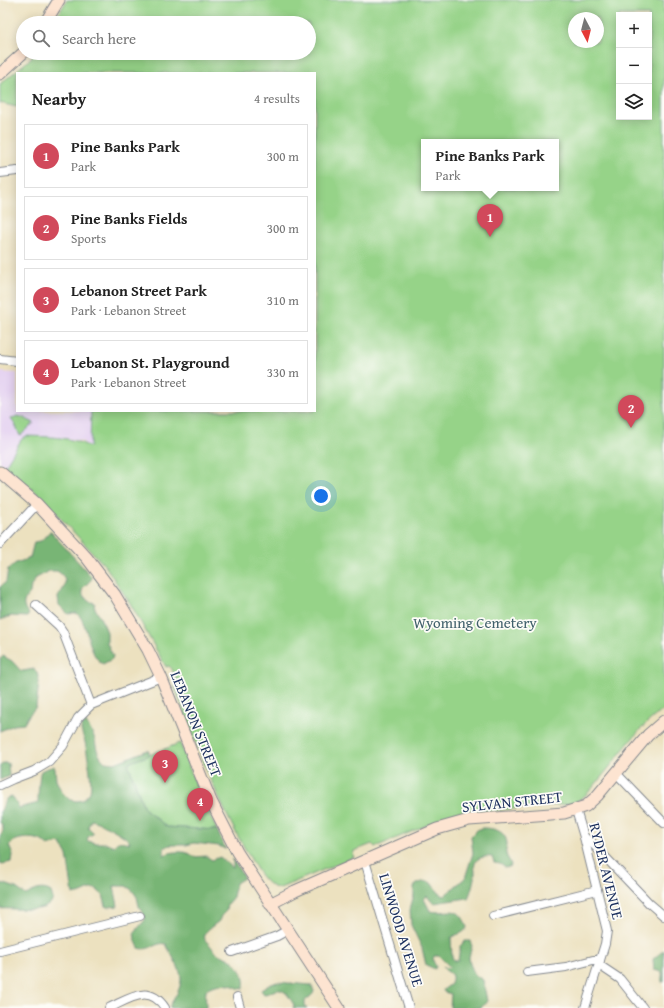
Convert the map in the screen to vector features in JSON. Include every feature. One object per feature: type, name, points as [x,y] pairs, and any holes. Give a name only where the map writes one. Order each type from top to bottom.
[{"type":"main road","points":[[49,16],[58,0]]},
{"type":"main road","points":[[1,70],[16,58]]},
{"type":"main road","name":"LEBANON STREET","points":[[0,472],[37,504],[87,558],[110,586],[132,622],[162,677],[211,801],[237,852],[339,1008]]},
{"type":"main road","name":"SYLVAN STREET","points":[[270,904],[437,829],[461,822],[560,814],[586,806],[594,800],[648,735],[664,721]]},
{"type":"street","points":[[0,173],[16,171]]},
{"type":"street","points":[[0,359],[16,361]]},
{"type":"street","points":[[0,544],[37,504]]},
{"type":"street","points":[[36,605],[59,626],[63,632],[91,705]]},
{"type":"street","points":[[0,785],[34,771],[49,762],[63,746],[78,718],[91,705],[162,677]]},
{"type":"street","points":[[616,773],[664,823]]},
{"type":"street","name":"RYDER AVENUE","points":[[576,810],[584,836],[607,931],[606,939],[585,1008]]},
{"type":"street","points":[[584,836],[649,903],[664,916]]},
{"type":"street","name":"LINWOOD AVENUE","points":[[365,861],[409,1008]]},
{"type":"street","points":[[493,916],[597,890]]},
{"type":"street","points":[[0,950],[140,916]]},
{"type":"street","points":[[232,952],[277,936],[288,930]]},
{"type":"street","points":[[527,972],[566,967],[593,960],[599,962],[620,979],[643,1008]]},
{"type":"street","points":[[109,1008],[145,994],[151,995],[160,1001],[165,1008]]},
{"type":"street","points":[[237,998],[240,1008]]},
{"type":"shaded area","points":[[0,372],[16,373],[16,412],[91,412],[90,447],[81,441],[72,439],[26,436],[21,440],[5,466],[0,462]]},
{"type":"green space","name":"Wyoming Cemetery","points":[[67,0],[664,0],[664,710],[639,731],[583,797],[573,803],[568,804],[454,814],[375,847],[372,844],[354,851],[354,857],[280,888],[270,885],[260,874],[226,814],[191,730],[175,687],[178,683],[172,669],[169,666],[166,667],[130,603],[106,567],[38,494],[5,466],[21,440],[26,436],[67,439],[90,447],[91,412],[316,412],[316,72],[16,72],[16,107],[0,103],[0,84],[29,60],[316,60],[316,16],[57,16]]},
{"type":"green space","points":[[17,416],[34,423],[20,436],[11,419]]},
{"type":"green space","points":[[50,531],[91,576],[92,579],[82,589],[83,595],[88,601],[95,603],[94,606],[107,632],[107,643],[113,656],[112,659],[103,664],[94,654],[84,625],[77,613],[68,614],[59,605],[58,597],[63,590],[65,580],[64,577],[57,571],[48,571],[36,578],[24,603],[24,606],[29,614],[27,617],[11,616],[0,620],[0,587],[6,582],[8,569],[16,563],[30,558],[34,542],[41,541]]},
{"type":"green space","points":[[3,656],[12,661],[20,670],[23,671],[34,669],[37,672],[39,682],[36,707],[24,724],[14,725],[0,731],[0,660]]},
{"type":"green space","points":[[86,722],[95,740],[99,755],[105,762],[115,763],[148,750],[150,755],[128,763],[144,808],[167,827],[217,830],[225,848],[194,843],[186,845],[170,845],[164,848],[164,855],[184,852],[194,857],[206,856],[212,860],[220,857],[233,868],[233,859],[244,878],[236,883],[233,897],[227,904],[226,911],[221,916],[219,921],[204,934],[205,940],[215,951],[234,962],[242,973],[244,978],[244,986],[243,989],[232,985],[216,985],[210,987],[206,991],[206,1008],[170,1008],[170,1005],[180,987],[180,974],[166,944],[159,944],[146,949],[139,948],[134,933],[145,920],[145,917],[139,906],[137,897],[132,890],[126,886],[114,886],[118,906],[108,907],[106,906],[103,895],[97,889],[90,889],[79,894],[73,894],[67,855],[61,844],[58,843],[48,846],[41,840],[28,838],[19,839],[11,843],[9,846],[13,855],[12,862],[0,863],[0,836],[3,831],[3,827],[0,822],[0,812],[4,802],[7,798],[12,796],[19,808],[38,802],[41,771],[54,766],[56,780],[62,792],[70,800],[83,800],[90,792],[91,782],[89,768],[85,742],[81,730],[82,726]],"holes":[[[91,820],[119,833],[130,843],[117,842],[114,846],[107,843],[95,843],[88,841],[88,837],[94,833],[88,827]]]},
{"type":"green space","points":[[180,743],[199,793],[217,830],[167,827],[144,808],[128,763]]},
{"type":"green space","points":[[4,763],[8,763],[9,776],[0,780],[0,766]]},
{"type":"green space","points":[[482,828],[494,829],[502,833],[506,839],[506,854],[511,866],[506,868],[500,864],[494,863],[492,857],[480,858],[475,863],[475,876],[468,898],[434,903],[427,896],[424,899],[430,911],[452,911],[456,912],[464,919],[467,927],[466,930],[451,938],[452,957],[454,961],[458,961],[460,946],[465,941],[470,941],[472,946],[469,957],[470,964],[475,975],[483,980],[487,1001],[481,1008],[450,1008],[451,994],[444,992],[443,990],[451,984],[452,975],[443,967],[450,967],[439,956],[433,957],[436,966],[435,969],[426,965],[422,948],[411,925],[410,909],[414,895],[414,887],[417,884],[430,882],[441,895],[444,896],[465,878],[473,853],[471,836],[477,830]]},
{"type":"green space","points":[[0,883],[16,888],[26,895],[41,889],[48,890],[51,892],[53,899],[49,904],[37,909],[0,909]]},
{"type":"green space","points":[[664,950],[664,982],[662,982],[662,972],[654,970],[653,959]]},
{"type":"green space","points":[[277,982],[311,985],[314,991],[313,994],[305,1001],[307,1008],[293,1008],[294,1005],[285,992],[276,990],[264,994],[261,990]]},
{"type":"place","name":"Pine Banks Park","points":[[490,237]]},
{"type":"place","name":"Pine Banks Fields","points":[[631,428]]},
{"type":"place","name":"Lebanon Street Park","points":[[165,783]]},
{"type":"place","name":"Lebanon St. Playground","points":[[200,821]]}]
